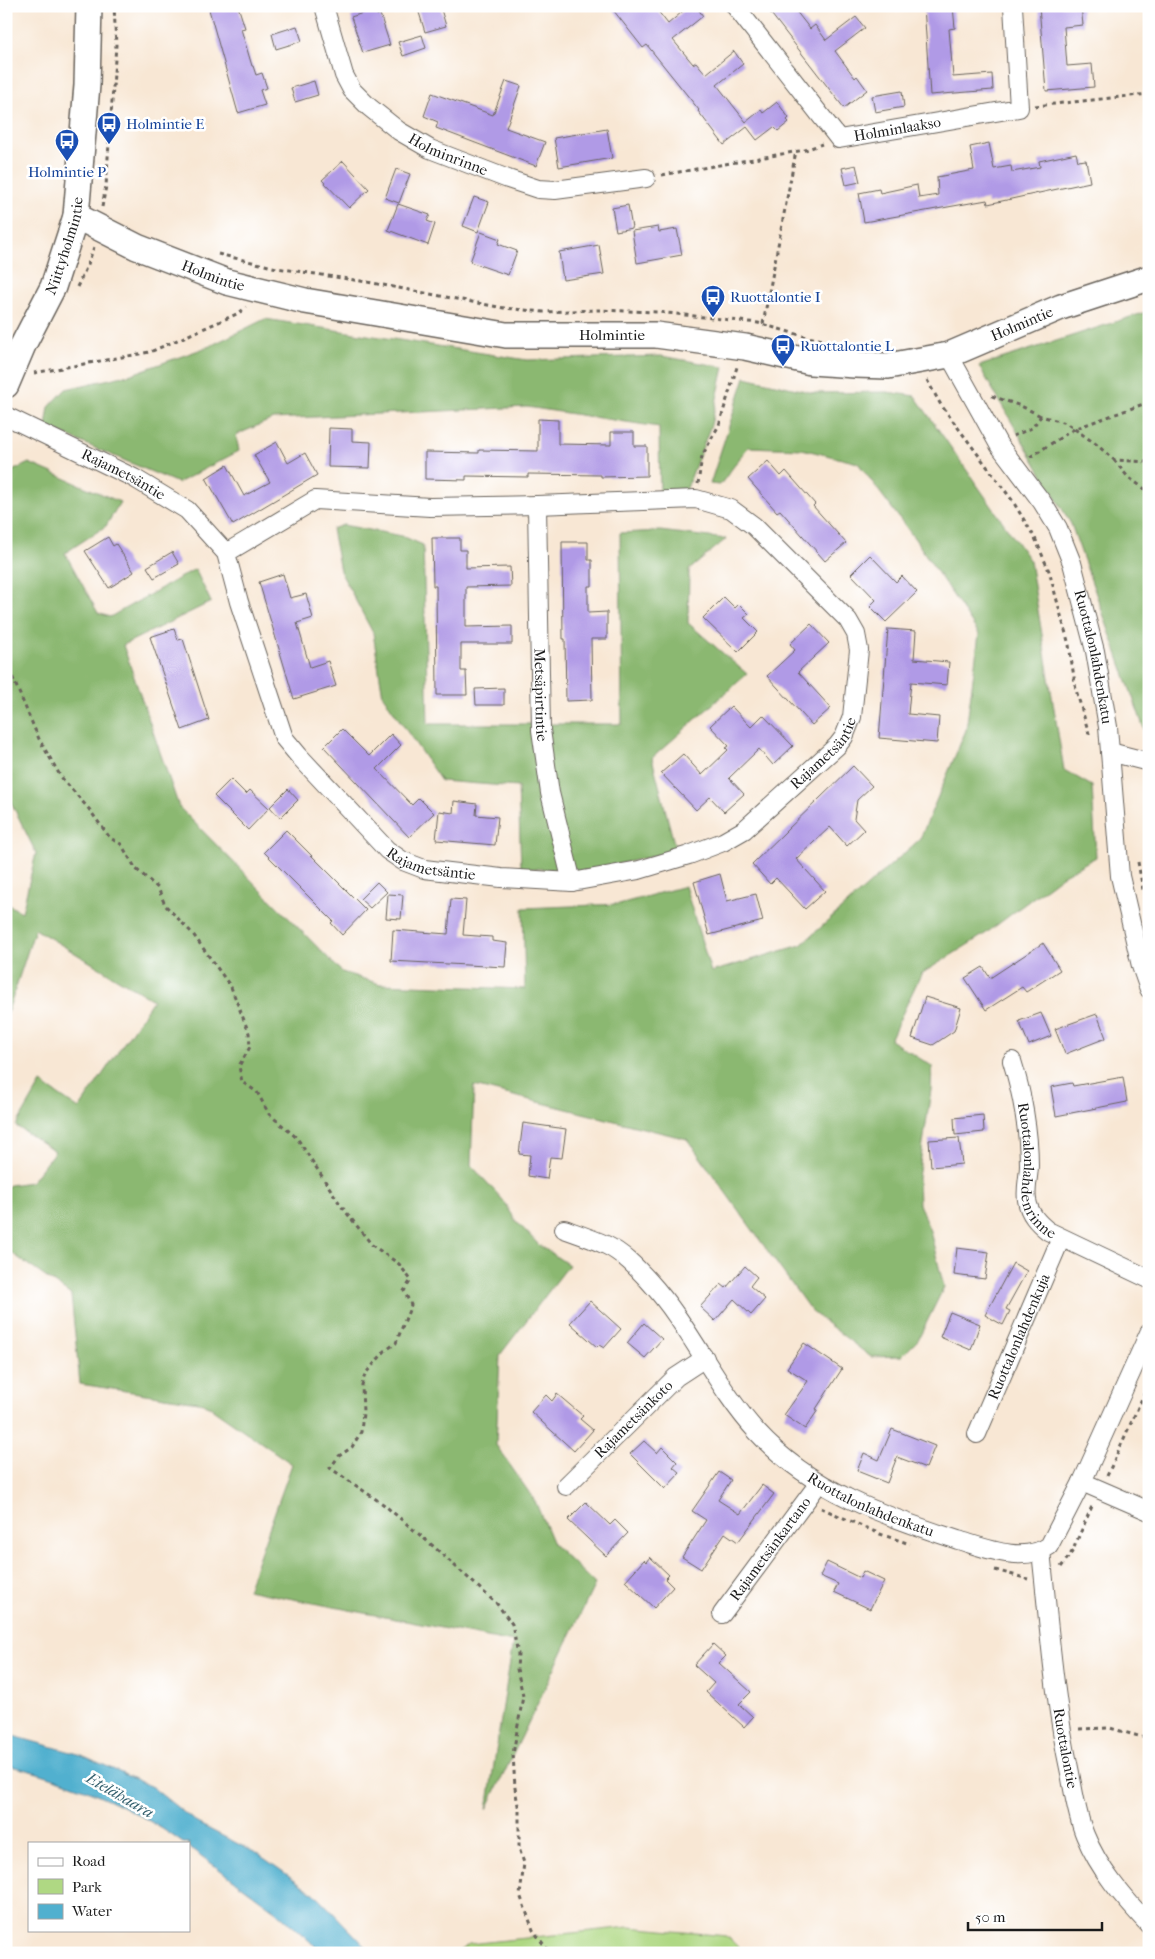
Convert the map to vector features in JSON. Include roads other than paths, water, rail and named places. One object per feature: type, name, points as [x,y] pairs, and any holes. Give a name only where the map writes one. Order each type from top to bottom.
[{"type":"street","name":"Niittyholmintie","points":[[6,385],[23,346],[53,287],[76,216],[87,85],[89,6]]},
{"type":"street","name":"Holminrinne","points":[[324,6],[344,75],[352,90],[369,107],[399,131],[430,149],[508,180],[538,188],[554,190],[646,178]]},
{"type":"street","name":"Holminlaakso","points":[[735,6],[839,139],[1019,108],[1013,6]]},
{"type":"street","name":"Holmintie","points":[[76,216],[137,247],[227,282],[306,301],[506,335],[656,335],[745,347],[811,362],[888,366],[949,355],[1061,307],[1149,278]]},
{"type":"street","name":"Ruottalonlahdenkatu","points":[[949,355],[999,445],[1042,502],[1058,528],[1072,563],[1095,651],[1108,726],[1120,876],[1136,947],[1149,989]]},
{"type":"street","name":"Rajametsäntie","points":[[6,416],[134,478],[187,510],[226,553],[239,602],[284,738],[387,850],[403,861],[424,869],[501,878],[572,882],[639,870],[688,855],[723,842],[744,830],[837,746],[849,727],[852,717],[859,650],[856,634],[848,620],[754,526],[731,509],[696,499],[430,507],[315,500],[226,553]]},
{"type":"street","name":"Metsäpirtintie","points":[[537,505],[541,730],[550,793],[572,882]]},
{"type":"street","points":[[1110,752],[1149,762]]},
{"type":"street","name":"Ruottalonlahdenrinne","points":[[1012,1061],[1022,1092],[1029,1164],[1027,1200],[1036,1221],[1048,1231],[1061,1238],[1149,1279]]},
{"type":"street","name":"Ruottalonlahdenkatu","points":[[564,1229],[607,1246],[634,1265],[681,1319],[728,1394],[757,1432],[776,1450],[819,1483],[851,1501],[897,1520],[983,1548],[1029,1554],[1042,1551]]},
{"type":"street","name":"Ruottalonlahdenkuja","points":[[977,1434],[1061,1238]]},
{"type":"street","points":[[1042,1551],[1049,1546],[1082,1482],[1149,1333]]},
{"type":"street","name":"Rajametsänkoto","points":[[566,1486],[676,1377],[705,1358]]},
{"type":"street","points":[[1082,1482],[1149,1511]]},
{"type":"street","name":"Rajametsänkartano","points":[[722,1614],[819,1483]]},
{"type":"street","name":"Ruottalontie","points":[[1042,1551],[1061,1731],[1076,1804],[1085,1835],[1101,1866],[1127,1901],[1149,1924]]},
{"type":"water","name":"Etelähaara","points":[[6,1734],[82,1755],[152,1787],[197,1823],[258,1854],[315,1894],[372,1953],[323,1953],[276,1911],[190,1848],[190,1842],[182,1842],[121,1805],[99,1795],[53,1778],[6,1765]]},
{"type":"place","name":"Holmintie E","points":[[109,145]]},
{"type":"place","name":"Holmintie P","points":[[67,162]]},
{"type":"place","name":"Ruottalontie I","points":[[713,318]]},
{"type":"place","name":"Ruottalontie L","points":[[783,367]]}]
